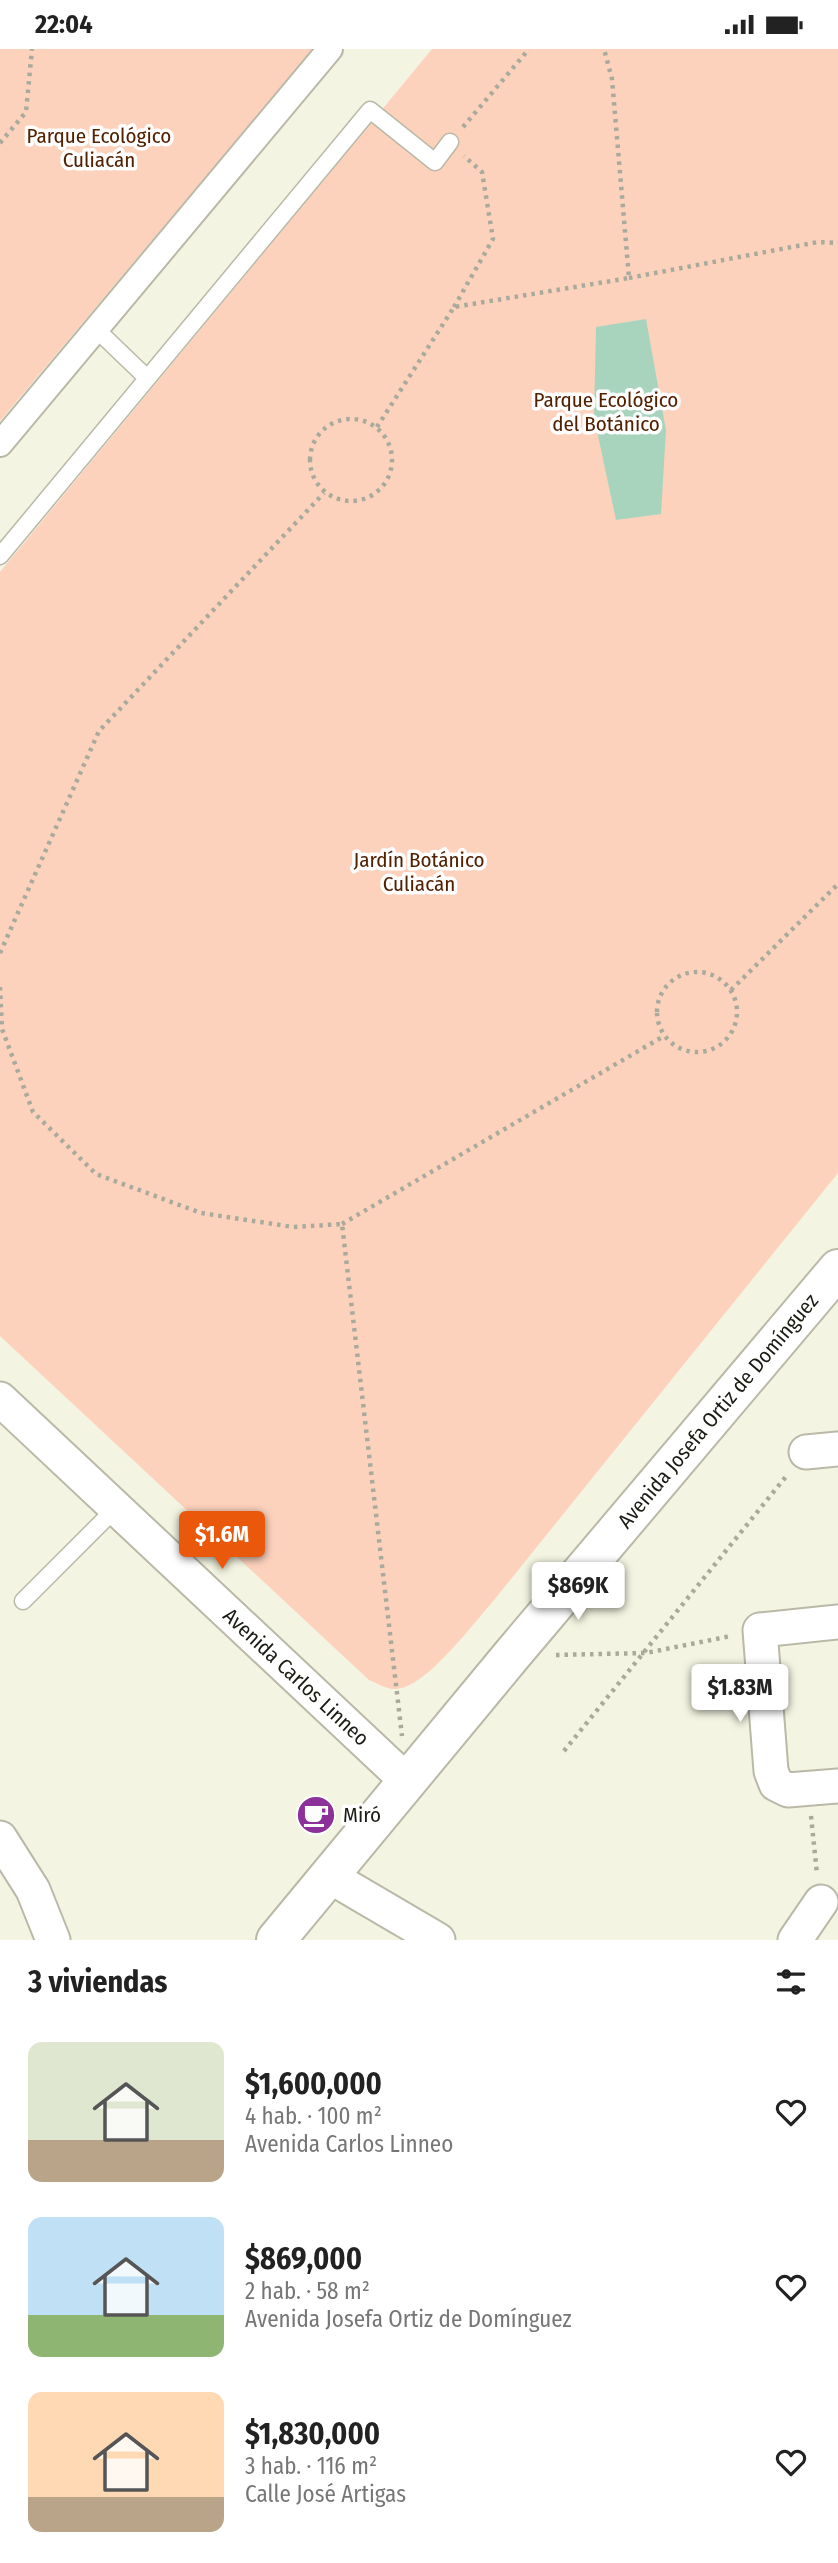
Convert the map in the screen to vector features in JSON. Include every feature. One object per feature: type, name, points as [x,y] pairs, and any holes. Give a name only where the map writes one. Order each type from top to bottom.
[{"type":"main road","name":"Avenida Josefa Ortiz de Domínguez","points":[[276,1940],[510,1655],[838,1269]]},
{"type":"street","points":[[0,444],[330,49]]},
{"type":"street","name":"Avenida Carlos Linneo","points":[[0,1399],[408,1781]]},
{"type":"street","points":[[809,1788],[776,1784],[771,1771],[760,1630],[838,1622]]},
{"type":"street","points":[[0,1838],[33,1889],[53,1940]]},
{"type":"street","points":[[329,1876],[438,1940]]},
{"type":"street","points":[[794,1940],[821,1902]]},
{"type":"lane","points":[[0,555],[370,110],[435,162],[450,142]]},
{"type":"lane","points":[[96,330],[146,377]]},
{"type":"lane","points":[[23,1601],[116,1509]]},
{"type":"path","points":[[0,143],[26,112],[32,49]]},
{"type":"path","points":[[377,428],[454,307],[493,239],[482,172],[450,142],[529,49]]},
{"type":"path","points":[[604,49],[612,79],[629,278]]},
{"type":"path","points":[[454,307],[629,278],[818,242],[838,243]]},
{"type":"path","points":[[351,418],[365,421],[377,428],[386,437],[393,463],[383,487],[372,495],[347,502],[324,493],[314,480],[310,467],[310,452],[315,439],[324,428],[337,420],[351,418]]},
{"type":"path","points":[[0,953],[99,731],[324,493]]},
{"type":"path","points":[[731,990],[838,884]]},
{"type":"path","points":[[698,972],[722,981],[731,990],[736,1002],[737,1016],[733,1030],[725,1041],[714,1049],[687,1051],[674,1046],[664,1036],[657,1012],[659,1000],[674,980],[698,972]]},
{"type":"path","points":[[0,987],[2,1029],[33,1112],[96,1174],[201,1213],[293,1227],[342,1224],[664,1036]]},
{"type":"path","points":[[342,1224],[408,1781]]},
{"type":"path","points":[[564,1751],[822,1450]]},
{"type":"path","points":[[510,1655],[646,1653],[760,1630]]},
{"type":"path","points":[[809,1788],[821,1902]]},
{"type":"green space","name":"Parque Ecológico Culiacán","points":[[0,49],[313,49],[0,421]]},
{"type":"green space","name":"Jardín Botánico Culiacán","points":[[432,49],[838,49],[838,1173],[490,1605],[432,1669],[406,1687],[394,1689],[369,1680],[0,1336],[0,572]]},
{"type":"shaded area","points":[[646,319],[666,430],[661,514],[616,520],[594,417],[596,327]]},
{"type":"place","name":"Miró","points":[[316,1815]]},
{"type":"park label","name":"Parque Ecológico del Botánico","points":[[606,412]]}]
